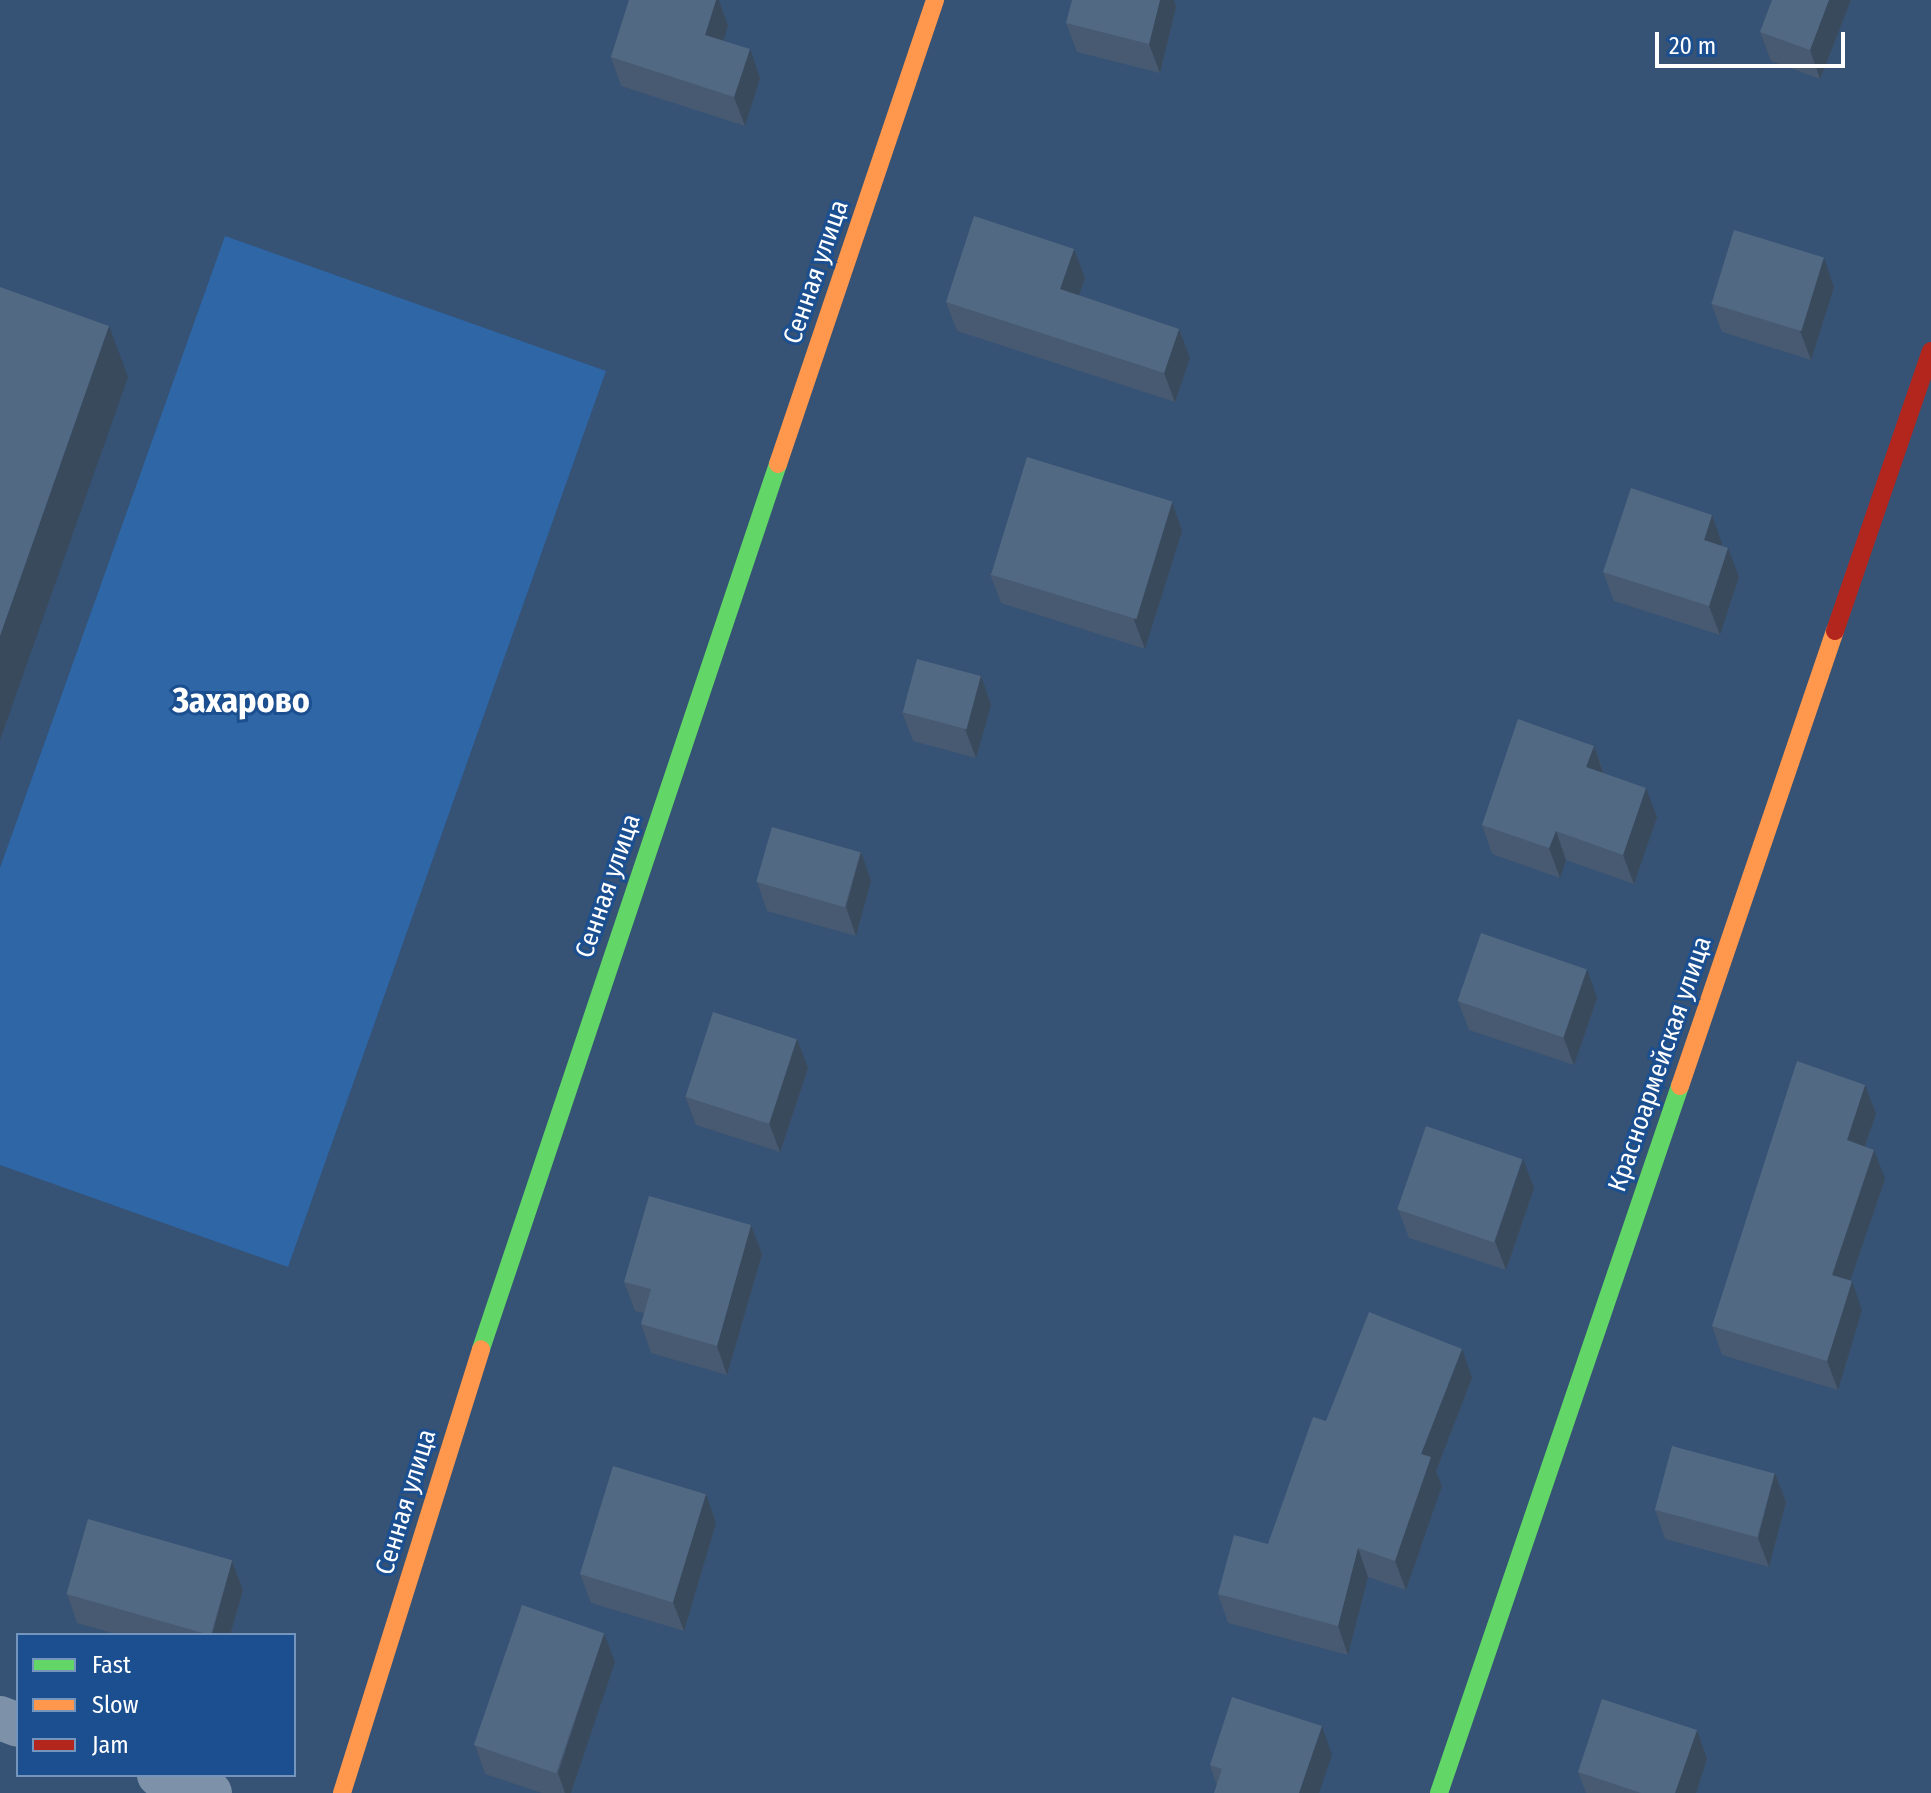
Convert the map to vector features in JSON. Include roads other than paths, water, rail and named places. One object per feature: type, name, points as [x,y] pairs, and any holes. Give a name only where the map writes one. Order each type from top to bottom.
[{"type":"street","name":"Сенная улица","points":[[342,1793],[506,1268],[935,0]]},
{"type":"street","name":"Красноармейская улица","points":[[1439,1793],[1931,351]]},
{"type":"street","points":[[165,1777],[210,1793]]},
{"type":"district","name":"Захарово","points":[[241,701]]}]
